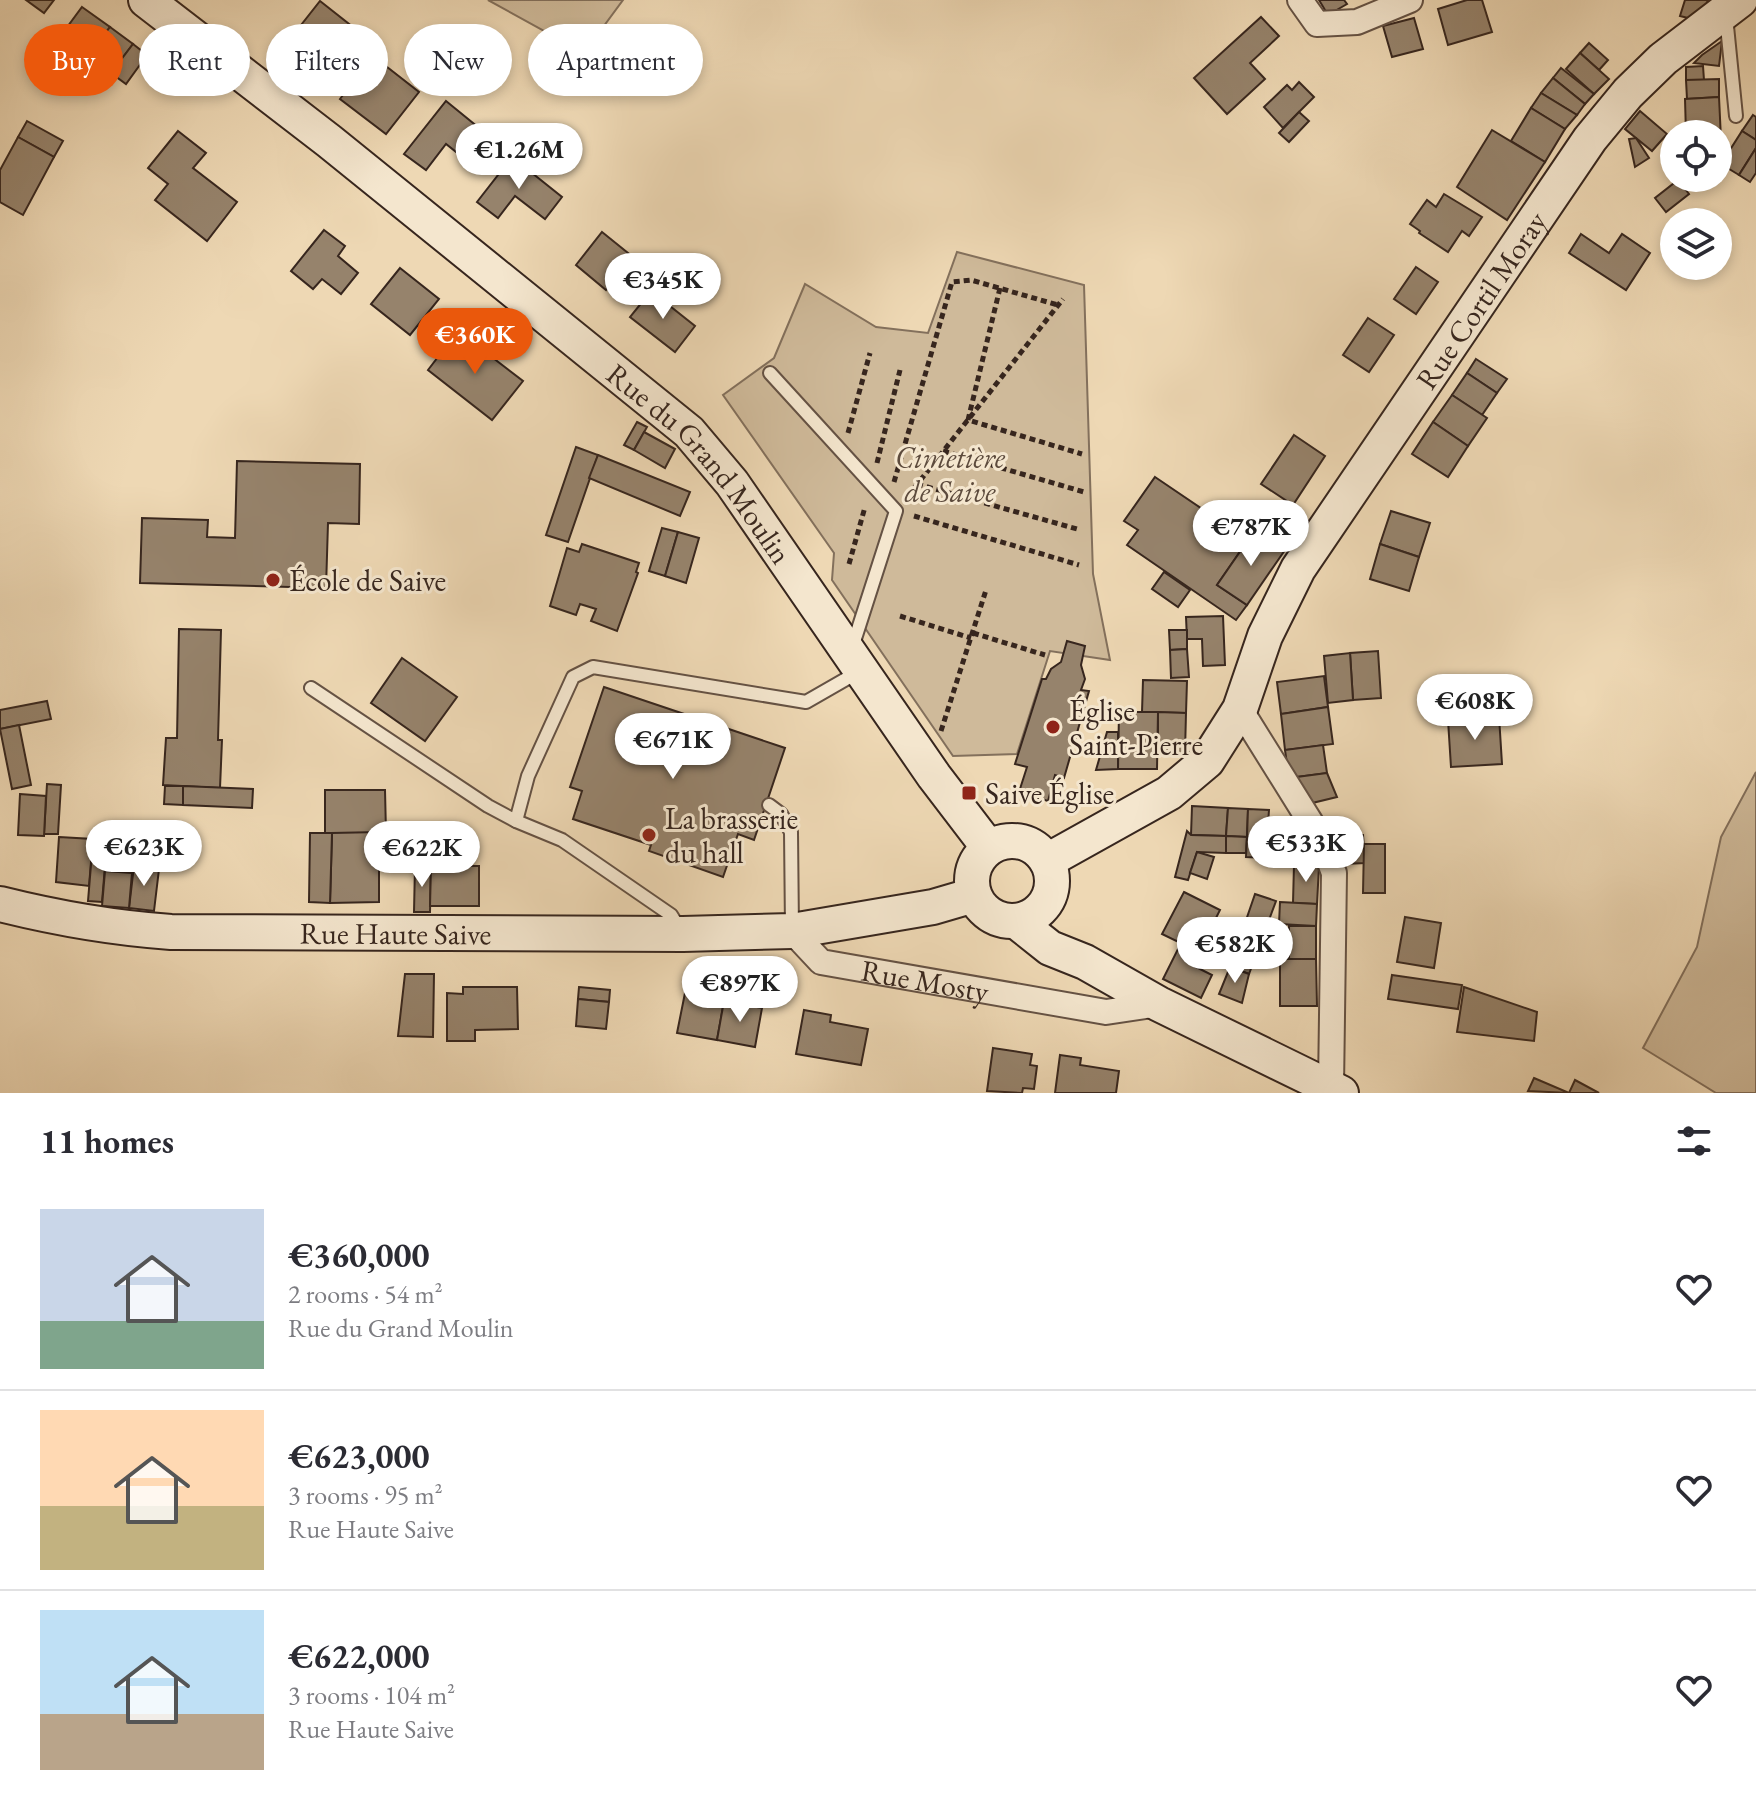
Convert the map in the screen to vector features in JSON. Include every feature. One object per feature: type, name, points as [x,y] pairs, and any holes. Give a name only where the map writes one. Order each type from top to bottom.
[{"type":"street","name":"Rue du Grand Moulin","points":[[146,0],[329,141],[689,432],[732,483],[934,776],[989,848]]},
{"type":"street","points":[[1300,0],[1317,24],[1357,22],[1410,0]]},
{"type":"street","name":"Rue Cortil Moray","points":[[1240,709],[1265,636],[1298,569],[1590,139],[1628,93],[1654,68],[1732,6]]},
{"type":"street","points":[[1016,921],[1050,948],[1085,962],[1159,1004],[1336,1090],[1334,873],[1321,839],[1240,709],[1207,761],[1169,793],[1047,861]]},
{"type":"street","points":[[1002,842],[1028,844],[1047,861],[1052,874],[1047,902],[1028,918],[1003,920],[990,915],[974,895],[974,869],[989,848],[1002,842]]},
{"type":"street","name":"Rue Mosty","points":[[792,931],[933,907],[974,895]]},
{"type":"street","points":[[1047,902],[1063,933],[1085,962]]},
{"type":"street","name":"Rue Haute Saive","points":[[0,904],[44,915],[171,932],[683,934],[792,931]]},
{"type":"street","name":"Rue Mosty","points":[[792,931],[821,962],[1106,1012],[1159,1004]]},
{"type":"lane","points":[[1732,6],[1736,116]]},
{"type":"lane","points":[[516,821],[528,776],[573,677],[593,667],[806,702],[855,663],[892,507],[770,373]]},
{"type":"lane","points":[[311,688],[488,806],[562,840],[671,915],[683,934]]},
{"type":"lane","points":[[769,805],[781,814],[791,832],[792,931]]},
{"type":"path","points":[[892,507],[952,282],[971,280],[1058,305]]},
{"type":"path","points":[[968,420],[1000,288]]},
{"type":"path","points":[[892,507],[917,484],[1063,299]]},
{"type":"path","points":[[843,453],[870,353]]},
{"type":"path","points":[[968,420],[1082,454]]},
{"type":"path","points":[[943,451],[1084,492]]},
{"type":"path","points":[[917,484],[1077,529]]},
{"type":"path","points":[[892,507],[1079,565]]},
{"type":"path","points":[[934,776],[952,764],[936,745],[986,590]]},
{"type":"path","points":[[900,616],[1045,655]]},
{"type":"green space","points":[[488,0],[623,0],[605,24],[531,24]]},
{"type":"green space","name":"Cimetière de Saive","points":[[957,252],[1084,285],[1093,574],[1110,660],[1050,651],[1017,754],[953,756],[832,580],[834,553],[723,395],[774,358],[805,284],[876,327],[928,333]]},
{"type":"green space","points":[[1756,772],[1756,1093],[1716,1093],[1643,1048],[1697,947],[1721,837]]},
{"type":"building","points":[[26,0],[54,0],[44,13]]},
{"type":"building","points":[[1319,0],[1344,0],[1347,4],[1328,15]]},
{"type":"building","points":[[1467,0],[1482,0],[1492,32],[1448,45],[1438,9]]},
{"type":"building","points":[[1685,0],[1708,0],[1704,10],[1692,19],[1680,16]]},
{"type":"building","points":[[320,1],[349,24],[302,24]]},
{"type":"building","points":[[82,7],[106,24],[69,24]]},
{"type":"building","points":[[1261,17],[1279,36],[1250,63],[1265,79],[1227,114],[1194,78]]},
{"type":"building","points":[[1414,18],[1423,49],[1392,57],[1383,26]]},
{"type":"building","points":[[123,37],[133,44],[123,57]]},
{"type":"building","points":[[1722,41],[1719,66],[1694,63],[1702,55]]},
{"type":"building","points":[[1589,43],[1608,60],[1599,70],[1580,53]]},
{"type":"building","points":[[133,44],[139,49],[139,66],[126,84],[123,82],[123,57]]},
{"type":"building","points":[[1580,53],[1609,79],[1594,94],[1566,69]]},
{"type":"building","points":[[1703,66],[1704,80],[1686,80],[1686,67]]},
{"type":"building","points":[[388,68],[404,80],[404,96],[416,96],[386,134],[340,99],[342,96],[388,96]]},
{"type":"building","points":[[1561,68],[1594,94],[1585,104],[1553,78]]},
{"type":"building","points":[[1553,78],[1585,104],[1577,115],[1541,93]]},
{"type":"building","points":[[1719,79],[1719,97],[1687,99],[1686,80]]},
{"type":"building","points":[[1299,82],[1314,97],[1283,128],[1264,107],[1287,85],[1292,90]]},
{"type":"building","points":[[1541,93],[1577,115],[1565,129],[1531,108]]},
{"type":"building","points":[[1719,97],[1720,120],[1686,120],[1685,99]]},
{"type":"building","points":[[446,101],[495,141],[475,167],[446,144],[426,170],[404,154]]},
{"type":"building","points":[[1531,108],[1565,129],[1545,162],[1511,141]]},
{"type":"building","points":[[1640,111],[1660,128],[1660,142],[1652,151],[1625,129]]},
{"type":"building","points":[[1299,112],[1309,121],[1289,142],[1279,133]]},
{"type":"building","points":[[1753,115],[1756,117],[1756,140],[1742,131]]},
{"type":"building","points":[[27,121],[63,141],[54,157],[18,137]]},
{"type":"building","points":[[1492,130],[1545,162],[1507,220],[1457,187]]},
{"type":"building","points":[[178,131],[206,153],[193,168],[237,202],[207,241],[155,200],[168,184],[148,168]]},
{"type":"building","points":[[1742,131],[1756,140],[1756,148],[1739,175],[1732,171],[1732,147]]},
{"type":"building","points":[[18,137],[54,157],[23,215],[0,202],[0,170]]},
{"type":"building","points":[[1636,138],[1649,158],[1635,167],[1629,139]]},
{"type":"building","points":[[1756,148],[1756,173],[1750,182],[1739,175]]},
{"type":"building","points":[[512,157],[562,197],[545,219],[515,196],[498,218],[477,202]]},
{"type":"building","points":[[1663,192],[1689,194],[1671,208],[1663,208],[1655,198]]},
{"type":"building","points":[[1444,194],[1482,217],[1469,236],[1462,231],[1448,252],[1410,224],[1427,200],[1436,207]]},
{"type":"building","points":[[324,230],[345,246],[338,256],[358,273],[341,294],[322,279],[313,289],[291,271]]},
{"type":"building","points":[[602,232],[633,257],[606,290],[576,265]]},
{"type":"building","points":[[1581,234],[1609,253],[1622,234],[1650,253],[1626,290],[1569,253]]},
{"type":"building","points":[[1416,267],[1438,282],[1416,314],[1394,299]]},
{"type":"building","points":[[400,268],[439,299],[410,335],[371,304]]},
{"type":"building","points":[[651,291],[695,326],[675,352],[630,317]]},
{"type":"building","points":[[1368,318],[1394,335],[1369,372],[1343,355]]},
{"type":"building","points":[[458,331],[523,381],[492,420],[428,370]]},
{"type":"building","points":[[1476,359],[1507,379],[1497,393],[1467,373]]},
{"type":"building","points":[[1467,373],[1497,393],[1482,415],[1452,395]]},
{"type":"building","points":[[1452,395],[1487,418],[1468,446],[1433,422]]},
{"type":"building","points":[[637,422],[647,427],[634,450],[624,445]]},
{"type":"building","points":[[1433,422],[1468,446],[1448,477],[1412,454]]},
{"type":"building","points":[[644,432],[675,449],[665,468],[634,450]]},
{"type":"building","points":[[1294,435],[1325,456],[1293,505],[1261,484]]},
{"type":"building","points":[[576,447],[598,455],[568,542],[546,535]]},
{"type":"building","points":[[598,455],[690,492],[680,516],[589,478]]},
{"type":"building","points":[[237,461],[360,464],[359,524],[328,523],[326,588],[140,583],[142,518],[208,520],[207,537],[235,538]]},
{"type":"building","points":[[1155,477],[1248,540],[1217,585],[1247,605],[1236,620],[1127,545],[1138,530],[1124,521]]},
{"type":"building","points":[[1391,511],[1430,523],[1419,557],[1380,544]]},
{"type":"building","points":[[662,528],[678,532],[665,576],[649,571]]},
{"type":"building","points":[[1255,530],[1285,550],[1247,605],[1217,585]]},
{"type":"building","points":[[678,532],[699,538],[686,583],[665,576]]},
{"type":"building","points":[[582,544],[639,563],[617,631],[591,621],[596,609],[580,604],[576,615],[550,606],[567,548],[579,552]]},
{"type":"building","points":[[1380,544],[1419,557],[1409,591],[1370,579]]},
{"type":"building","points":[[1164,572],[1190,590],[1178,607],[1152,589]]},
{"type":"building","points":[[1223,616],[1225,665],[1203,666],[1202,639],[1187,639],[1186,617]]},
{"type":"building","points":[[179,629],[221,630],[220,788],[163,785],[166,738],[177,738]]},
{"type":"building","points":[[1169,630],[1187,630],[1187,649],[1170,650]]},
{"type":"building","name":"Église Saint-Pierre","points":[[1067,641],[1085,646],[1081,665],[1085,679],[1081,690],[1089,691],[1064,778],[1055,775],[1048,801],[1019,792],[1027,767],[1015,764],[1042,679],[1046,679],[1051,669],[1061,662]]},
{"type":"building","points":[[1187,649],[1189,677],[1171,678],[1170,650]]},
{"type":"building","points":[[1378,651],[1381,698],[1353,700],[1350,653]]},
{"type":"building","points":[[1350,653],[1353,700],[1328,703],[1324,656]]},
{"type":"building","points":[[402,658],[457,697],[425,741],[371,703]]},
{"type":"building","points":[[1324,676],[1328,707],[1281,714],[1277,682]]},
{"type":"building","points":[[1143,680],[1187,681],[1186,713],[1142,712]]},
{"type":"building","points":[[604,687],[785,748],[754,840],[738,834],[723,877],[649,851],[651,845],[573,819],[582,791],[570,787]]},
{"type":"building","points":[[47,701],[51,719],[0,729],[0,710]]},
{"type":"building","points":[[1328,707],[1333,744],[1285,750],[1281,714]]},
{"type":"building","points":[[1119,712],[1158,712],[1157,769],[1118,769]]},
{"type":"building","points":[[1158,712],[1186,713],[1185,753],[1158,753]]},
{"type":"building","points":[[1499,716],[1502,764],[1451,767],[1448,720]]},
{"type":"building","points":[[19,725],[31,785],[12,789],[0,729]]},
{"type":"building","points":[[1107,732],[1118,732],[1118,769],[1096,770]]},
{"type":"building","points":[[1323,745],[1327,773],[1289,778],[1285,750]]},
{"type":"building","points":[[1327,773],[1337,797],[1308,804],[1289,778]]},
{"type":"building","points":[[47,784],[61,785],[58,834],[44,834]]},
{"type":"building","points":[[165,786],[183,786],[183,805],[164,804]]},
{"type":"building","points":[[183,786],[253,789],[252,808],[183,805]]},
{"type":"building","points":[[325,790],[385,790],[386,833],[325,833]]},
{"type":"building","points":[[20,794],[46,796],[44,836],[18,835]]},
{"type":"building","points":[[1192,806],[1228,808],[1226,836],[1191,835]]},
{"type":"building","points":[[1228,808],[1248,809],[1247,837],[1226,836]]},
{"type":"building","points":[[1248,809],[1269,810],[1267,838],[1247,837]]},
{"type":"building","points":[[1187,831],[1191,835],[1226,836],[1226,853],[1197,852],[1188,880],[1175,877]]},
{"type":"building","points":[[379,832],[379,902],[330,903],[332,833]]},
{"type":"building","points":[[310,833],[332,833],[330,903],[309,902]]},
{"type":"building","points":[[1342,834],[1363,835],[1365,863],[1344,864]]},
{"type":"building","points":[[1226,836],[1247,837],[1246,853],[1226,853]]},
{"type":"building","points":[[59,837],[93,839],[89,886],[56,882]]},
{"type":"building","points":[[1247,837],[1267,838],[1266,858],[1246,857]]},
{"type":"building","points":[[1296,839],[1314,840],[1313,866],[1294,865]]},
{"type":"building","points":[[1364,844],[1385,844],[1385,893],[1363,893]]},
{"type":"building","points":[[1197,852],[1214,857],[1207,879],[1190,873]]},
{"type":"building","points":[[92,853],[106,854],[102,902],[88,901]]},
{"type":"building","points":[[1294,865],[1319,866],[1317,904],[1293,903]]},
{"type":"building","points":[[134,866],[159,869],[154,911],[129,908]]},
{"type":"building","points":[[415,866],[431,866],[430,912],[414,912]]},
{"type":"building","points":[[431,866],[479,866],[479,906],[430,906]]},
{"type":"building","points":[[105,871],[132,873],[129,908],[102,906]]},
{"type":"building","points":[[1184,892],[1220,910],[1199,952],[1162,934]]},
{"type":"building","points":[[1255,894],[1276,901],[1249,974],[1230,967]]},
{"type":"building","points":[[1280,902],[1317,904],[1316,926],[1279,924]]},
{"type":"building","points":[[1405,917],[1441,923],[1434,968],[1397,962]]},
{"type":"building","points":[[1289,926],[1316,926],[1316,959],[1289,959]]},
{"type":"building","points":[[1181,943],[1199,952],[1192,965],[1212,975],[1201,998],[1163,979]]},
{"type":"building","points":[[1280,959],[1316,959],[1317,1006],[1280,1006]]},
{"type":"building","points":[[1230,967],[1249,974],[1242,1003],[1219,994]]},
{"type":"building","points":[[405,974],[434,974],[433,1037],[398,1036]]},
{"type":"building","points":[[1392,975],[1462,985],[1458,1009],[1388,999]]},
{"type":"building","points":[[463,987],[517,987],[518,1029],[475,1030],[475,1041],[447,1041],[447,993],[463,994]]},
{"type":"building","points":[[579,987],[610,990],[609,1002],[578,999]]},
{"type":"building","points":[[1464,987],[1537,1012],[1534,1041],[1457,1032]]},
{"type":"building","points":[[685,993],[724,1001],[717,1040],[677,1033]]},
{"type":"building","points":[[578,999],[609,1002],[606,1029],[576,1026]]},
{"type":"building","points":[[724,1001],[762,1008],[755,1047],[717,1040]]},
{"type":"building","points":[[804,1010],[831,1015],[830,1022],[868,1029],[861,1065],[796,1054]]},
{"type":"building","points":[[993,1048],[1032,1054],[1030,1065],[1037,1066],[1034,1089],[1023,1088],[1022,1093],[987,1091]]},
{"type":"building","points":[[1060,1055],[1081,1058],[1080,1065],[1119,1071],[1116,1093],[1055,1093]]},
{"type":"building","points":[[1534,1078],[1569,1093],[1528,1091]]},
{"type":"building","points":[[1575,1080],[1599,1093],[1569,1093]]},
{"type":"place","name":"École de Saive","points":[[273,580]]},
{"type":"place","name":"Église Saint-Pierre","points":[[1053,727]]},
{"type":"place","name":"Saive Église","points":[[969,793]]},
{"type":"place","name":"La brasserie du hall","points":[[649,835]]}]
